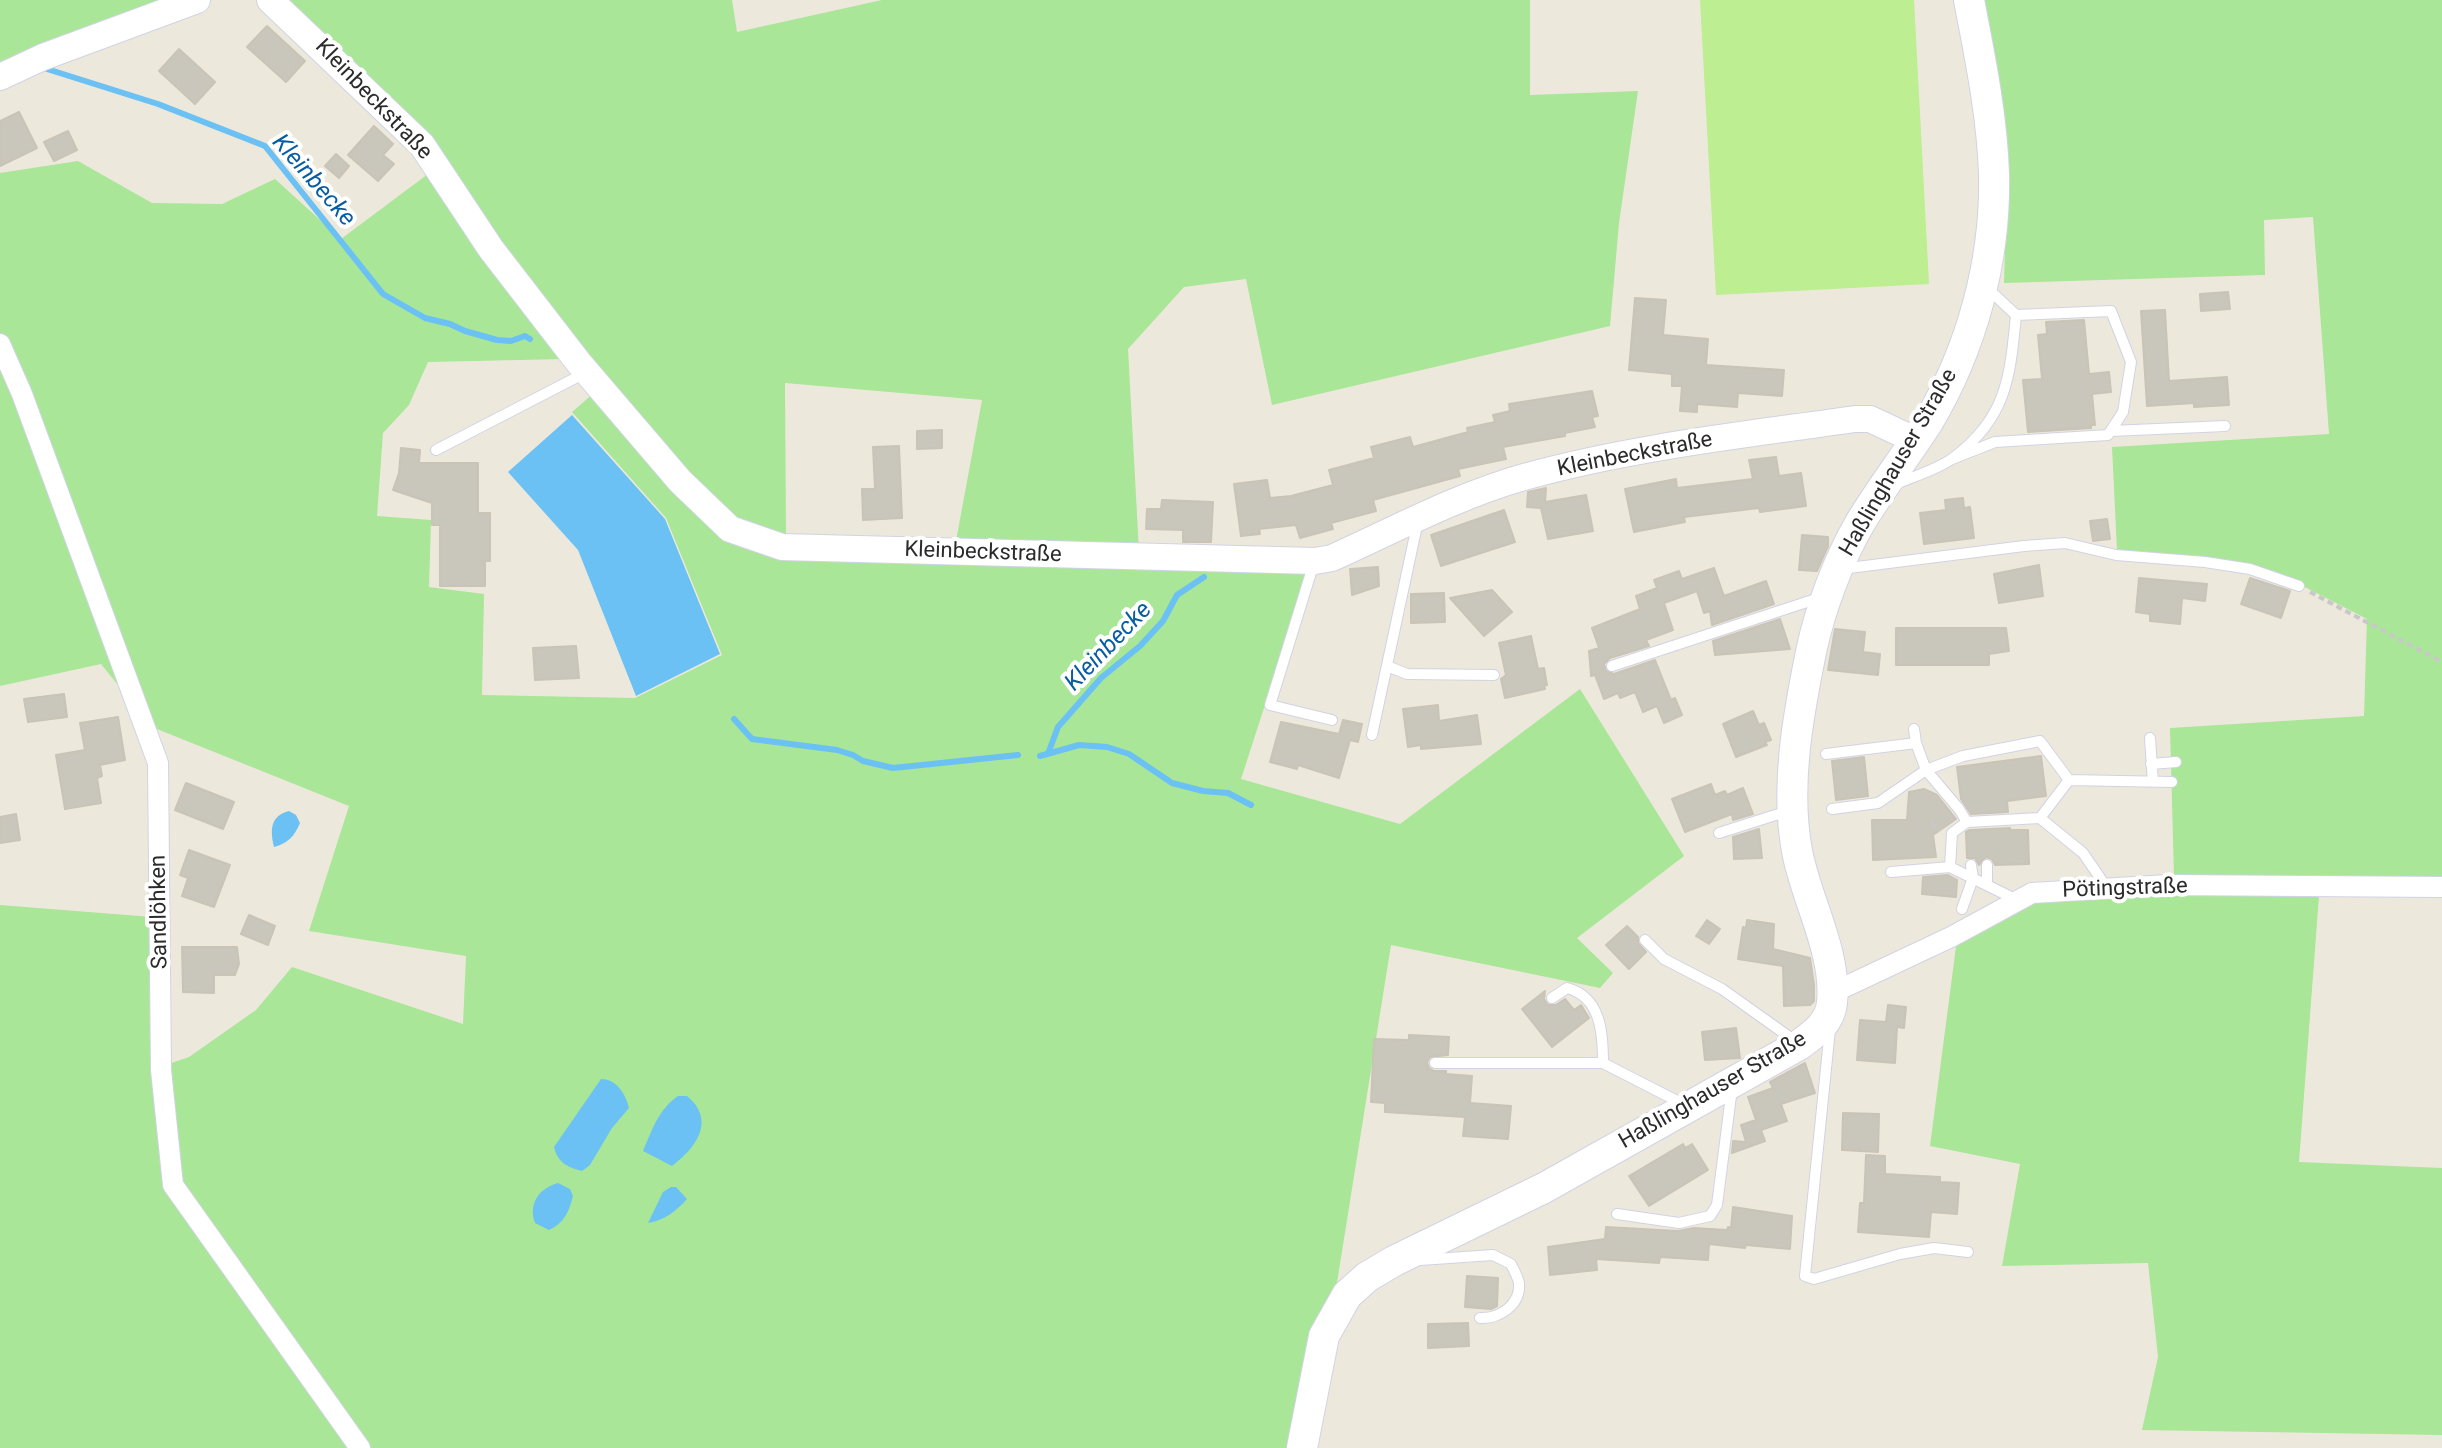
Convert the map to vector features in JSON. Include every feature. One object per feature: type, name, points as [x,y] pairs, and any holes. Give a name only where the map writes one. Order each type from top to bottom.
[{"type":"main road","name":"Haßlinghauser Straße","points":[[1302,1448],[1324,1336],[1347,1295],[1367,1277],[1544,1188],[1799,1045],[1826,1020],[1832,1000],[1827,958],[1797,850],[1794,809],[1793,770],[1806,677],[1815,635],[1833,582],[1859,525],[1934,410],[1959,358],[1984,284],[1994,174],[1985,80],[1969,0]]},
{"type":"street","points":[[0,77],[43,57],[197,0]]},
{"type":"street","name":"Kleinbeckstraße","points":[[270,0],[422,145],[491,249],[587,372],[680,481],[730,529],[782,547],[1315,561],[1332,558],[1520,478],[1606,456],[1855,419],[1870,419],[1915,440]]},
{"type":"street","name":"Sandlöhken","points":[[0,344],[22,394],[158,763],[161,1070],[173,1185],[360,1448]]},
{"type":"street","name":"Pötingstraße","points":[[1832,1000],[2032,893],[2168,885],[2442,887]]},
{"type":"lane","points":[[1882,490],[1995,442],[2108,435],[2123,412],[2131,362],[2111,311],[2016,315],[1984,284]]},
{"type":"lane","points":[[1952,459],[1984,428],[2001,404],[2011,371],[2016,315]]},
{"type":"lane","points":[[436,450],[587,372]]},
{"type":"lane","points":[[2111,431],[2225,426]]},
{"type":"lane","points":[[1372,735],[1418,519]]},
{"type":"lane","points":[[1612,666],[1833,582],[2065,543],[2116,555],[2250,569],[2299,586]]},
{"type":"lane","points":[[1315,561],[1270,705],[1332,720]]},
{"type":"lane","points":[[1387,666],[1407,674],[1494,675]]},
{"type":"lane","points":[[1914,729],[1926,770],[1967,822]]},
{"type":"lane","points":[[2150,738],[2153,782]]},
{"type":"lane","points":[[1832,809],[1878,803],[1926,770],[1963,756],[2040,741],[2069,780]]},
{"type":"lane","points":[[1826,754],[1916,743]]},
{"type":"lane","points":[[2151,764],[2176,762]]},
{"type":"lane","points":[[2069,780],[2172,782]]},
{"type":"lane","points":[[2040,818],[2069,780]]},
{"type":"lane","points":[[1719,833],[1794,809]]},
{"type":"lane","points":[[1950,867],[1952,833],[1967,822],[2040,818],[2083,853],[2107,888]]},
{"type":"lane","points":[[1962,909],[1973,878],[1971,865]]},
{"type":"lane","points":[[1987,865],[1987,884]]},
{"type":"lane","points":[[1891,872],[1950,867],[2019,901]]},
{"type":"lane","points":[[1645,940],[1664,959],[1722,989],[1799,1045]]},
{"type":"lane","points":[[1552,998],[1567,988],[1578,991],[1591,1003],[1598,1015],[1603,1037],[1603,1063]]},
{"type":"lane","points":[[1832,1000],[1805,1276],[1814,1279],[1900,1254],[1934,1248],[1968,1252]]},
{"type":"lane","points":[[1435,1063],[1603,1063],[1688,1107]]},
{"type":"lane","points":[[1617,1214],[1679,1223],[1710,1216],[1717,1205],[1733,1082]]},
{"type":"lane","points":[[1394,1261],[1493,1255],[1511,1264],[1519,1283],[1513,1304],[1492,1319],[1480,1318]]},
{"type":"path","points":[[2299,586],[2442,662]]},
{"type":"green space","points":[[0,0],[175,0],[0,66]]},
{"type":"green space","points":[[283,0],[732,0],[737,32],[882,0],[1530,0],[1530,95],[1638,91],[1619,223],[1610,326],[1272,405],[1246,279],[1184,287],[1128,349],[1139,551],[956,541],[982,400],[785,383],[786,538],[732,523]]},
{"type":"green space","points":[[1700,0],[1914,0],[1929,284],[1716,295]]},
{"type":"green space","points":[[1981,0],[2442,0],[2442,878],[2174,877],[2170,728],[2364,716],[2367,619],[2273,573],[2117,550],[2112,447],[2329,434],[2313,217],[2264,220],[2265,275],[2004,283],[2007,178]]},
{"type":"green space","points":[[78,161],[152,203],[222,204],[275,179],[341,239],[428,174],[565,359],[428,362],[409,405],[383,433],[377,516],[431,520],[429,587],[484,594],[482,695],[635,698],[722,655],[666,518],[572,412],[595,392],[728,533],[955,559],[1138,570],[1310,566],[1241,779],[1400,824],[1580,689],[1684,856],[1577,938],[1613,973],[1600,988],[1391,945],[1335,1295],[1293,1448],[0,1448],[0,905],[152,917],[154,1069],[189,1057],[256,1010],[292,967],[463,1024],[466,956],[309,931],[349,806],[152,727],[101,664],[0,686],[0,173]]},
{"type":"green space","points":[[2111,894],[2319,896],[2299,1162],[2442,1168],[2442,1435],[2142,1430],[2158,1357],[2148,1263],[2002,1266],[2020,1164],[1930,1146],[1957,939],[2018,907],[2048,899]]},
{"type":"water","points":[[572,415],[665,519],[720,654],[636,696],[578,550],[508,472]]},
{"type":"water","points":[[289,811],[296,815],[300,823],[290,839],[274,847],[273,824],[278,816]]},
{"type":"water","points":[[601,1079],[612,1082],[620,1089],[629,1108],[612,1128],[590,1165],[582,1171],[564,1164],[554,1147]]},
{"type":"water","points":[[678,1096],[687,1096],[696,1105],[702,1124],[695,1142],[672,1166],[643,1151],[661,1114]]},
{"type":"water","points":[[558,1183],[570,1189],[573,1196],[565,1216],[549,1230],[535,1223],[534,1203],[545,1189]]},
{"type":"water","points":[[676,1187],[687,1199],[669,1215],[648,1223],[663,1192]]},
{"type":"building","points":[[267,26],[305,61],[286,82],[247,47]]},
{"type":"building","points":[[179,49],[215,82],[195,104],[159,71]]},
{"type":"building","points":[[19,112],[37,148],[0,166],[0,121]]},
{"type":"building","points":[[374,126],[393,144],[383,155],[394,164],[378,181],[348,155]]},
{"type":"building","points":[[68,131],[77,150],[54,161],[44,142]]},
{"type":"building","points":[[336,154],[349,166],[339,178],[325,166]]},
{"type":"building","points":[[2228,292],[2230,309],[2201,311],[2200,294]]},
{"type":"building","points":[[1635,298],[1666,300],[1663,335],[1708,339],[1706,365],[1784,370],[1782,396],[1738,393],[1737,407],[1697,404],[1697,412],[1680,411],[1682,386],[1672,386],[1672,374],[1629,370]]},
{"type":"building","points":[[2165,310],[2169,381],[2227,377],[2229,405],[2194,407],[2194,403],[2147,406],[2141,311]]},
{"type":"building","points":[[2084,320],[2089,374],[2109,372],[2111,392],[2092,394],[2095,425],[2091,428],[2028,432],[2023,380],[2042,379],[2038,335],[2047,334],[2046,322]]},
{"type":"building","points":[[1592,391],[1598,416],[1592,417],[1595,427],[1565,433],[1565,436],[1503,447],[1506,459],[1458,469],[1460,476],[1373,500],[1376,511],[1331,523],[1333,529],[1300,538],[1296,525],[1259,529],[1260,534],[1241,536],[1234,484],[1267,480],[1270,498],[1291,496],[1333,485],[1329,470],[1374,458],[1371,447],[1410,437],[1413,447],[1468,432],[1467,428],[1495,422],[1493,415],[1510,411],[1509,404]]},
{"type":"building","points":[[942,430],[942,448],[917,449],[917,431]]},
{"type":"building","points":[[899,446],[902,518],[863,520],[862,489],[875,489],[873,447]]},
{"type":"building","points":[[401,448],[420,450],[419,463],[478,463],[478,513],[490,513],[490,561],[485,561],[485,586],[440,586],[440,525],[432,525],[432,503],[393,490],[399,473]]},
{"type":"building","points":[[1776,457],[1779,476],[1801,473],[1806,506],[1684,517],[1685,522],[1634,532],[1625,489],[1676,479],[1677,488],[1753,479],[1749,460]]},
{"type":"building","points":[[1546,488],[1545,502],[1586,495],[1593,531],[1548,539],[1541,508],[1527,507],[1528,492]]},
{"type":"building","points":[[1963,498],[1964,508],[1970,507],[1974,538],[1924,544],[1920,513],[1946,510],[1945,500]]},
{"type":"building","points":[[1162,500],[1213,502],[1211,542],[1183,542],[1183,530],[1146,529],[1147,509],[1161,509]]},
{"type":"building","points":[[1504,510],[1515,542],[1441,566],[1431,535]]},
{"type":"building","points":[[2107,519],[2110,539],[2093,541],[2090,521]]},
{"type":"building","points":[[1802,535],[1828,537],[1828,546],[1817,571],[1799,570]]},
{"type":"building","points":[[2039,565],[2043,596],[1999,603],[1994,574]]},
{"type":"building","points":[[1378,567],[1379,586],[1352,595],[1350,569]]},
{"type":"building","points":[[1714,568],[1724,596],[1766,581],[1774,604],[1712,625],[1710,611],[1704,613],[1697,591],[1664,603],[1673,630],[1646,640],[1649,646],[1610,658],[1604,664],[1606,671],[1614,674],[1655,660],[1671,700],[1675,698],[1682,715],[1664,723],[1657,706],[1643,712],[1635,692],[1620,698],[1618,693],[1604,699],[1595,675],[1591,676],[1589,651],[1599,648],[1592,628],[1640,609],[1636,596],[1657,588],[1654,580],[1679,571],[1682,579]]},
{"type":"building","points":[[2139,578],[2207,584],[2205,601],[2182,598],[2180,624],[2150,621],[2150,614],[2136,612]]},
{"type":"building","points":[[2250,578],[2290,591],[2281,618],[2241,604]]},
{"type":"building","points":[[1492,590],[1512,612],[1484,636],[1450,598]]},
{"type":"building","points":[[1444,593],[1445,622],[1411,623],[1411,594]]},
{"type":"building","points":[[1780,619],[1790,649],[1715,655],[1713,641]]},
{"type":"building","points":[[1896,628],[2006,628],[2009,651],[1989,654],[1989,665],[1896,665]]},
{"type":"building","points":[[1835,629],[1865,632],[1863,652],[1880,654],[1878,675],[1828,670]]},
{"type":"building","points":[[1531,636],[1538,669],[1544,668],[1547,685],[1545,689],[1505,698],[1501,679],[1506,675],[1499,643]]},
{"type":"building","points":[[576,646],[579,678],[535,680],[533,648]]},
{"type":"building","points":[[64,694],[67,717],[28,722],[24,699]]},
{"type":"building","points":[[1438,705],[1439,721],[1477,715],[1481,744],[1421,749],[1421,745],[1408,747],[1403,709]]},
{"type":"building","points":[[1753,711],[1759,725],[1764,723],[1771,740],[1765,742],[1767,745],[1736,757],[1723,724]]},
{"type":"building","points":[[118,717],[125,760],[100,765],[102,776],[97,778],[101,803],[65,809],[56,755],[85,750],[80,723]]},
{"type":"building","points":[[1343,720],[1362,724],[1358,742],[1350,740],[1339,778],[1298,765],[1297,769],[1270,762],[1281,722],[1339,734]]},
{"type":"building","points":[[2041,756],[2046,796],[2007,801],[2008,812],[1971,814],[1961,799],[1957,767]]},
{"type":"building","points":[[1864,757],[1868,796],[1836,800],[1832,761]]},
{"type":"building","points":[[186,783],[234,802],[223,829],[175,810]]},
{"type":"building","points":[[1711,784],[1715,795],[1725,791],[1727,795],[1743,788],[1753,814],[1733,820],[1732,814],[1685,832],[1672,799]]},
{"type":"building","points":[[1924,789],[1937,795],[1956,819],[1933,835],[1936,857],[1873,860],[1872,820],[1907,820],[1909,792]]},
{"type":"building","points":[[16,814],[20,840],[0,843],[0,817]]},
{"type":"building","points":[[2010,828],[2028,830],[2029,864],[1995,865],[1992,859],[1986,857],[1979,865],[1975,858],[1967,858],[1966,832]]},
{"type":"building","points":[[1759,829],[1762,858],[1734,859],[1733,837]]},
{"type":"building","points":[[189,850],[230,865],[214,907],[182,896],[188,878],[180,875]]},
{"type":"building","points":[[1948,875],[1957,880],[1956,897],[1922,894],[1923,877]]},
{"type":"building","points":[[249,915],[275,926],[268,945],[241,934]]},
{"type":"building","points":[[1707,920],[1720,929],[1709,944],[1696,936]]},
{"type":"building","points":[[1747,920],[1774,924],[1773,949],[1810,958],[1814,1001],[1810,1005],[1784,1006],[1783,966],[1738,959]]},
{"type":"building","points":[[1627,926],[1646,952],[1629,969],[1606,945]]},
{"type":"building","points":[[182,947],[237,947],[239,964],[235,975],[214,975],[214,993],[183,992]]},
{"type":"building","points":[[1545,991],[1544,999],[1548,1005],[1556,1005],[1565,999],[1574,1010],[1581,1005],[1589,1018],[1552,1047],[1522,1009]]},
{"type":"building","points":[[1888,1005],[1906,1007],[1904,1028],[1897,1027],[1895,1063],[1857,1060],[1860,1020],[1886,1022]]},
{"type":"building","points":[[1736,1028],[1740,1058],[1705,1060],[1702,1032]]},
{"type":"building","points":[[1409,1035],[1449,1037],[1448,1055],[1430,1057],[1427,1062],[1429,1068],[1446,1071],[1446,1074],[1472,1076],[1470,1103],[1511,1106],[1508,1139],[1463,1136],[1465,1117],[1385,1112],[1385,1103],[1371,1102],[1374,1039],[1409,1040]]},
{"type":"building","points":[[1805,1063],[1815,1093],[1781,1104],[1787,1121],[1761,1130],[1765,1141],[1732,1153],[1733,1141],[1746,1142],[1741,1125],[1756,1120],[1748,1097],[1773,1088],[1770,1082]]},
{"type":"building","points":[[1843,1113],[1879,1114],[1878,1152],[1842,1150]]},
{"type":"building","points":[[1683,1144],[1685,1148],[1692,1144],[1708,1170],[1649,1206],[1629,1176]]},
{"type":"building","points":[[1866,1155],[1885,1156],[1885,1174],[1940,1177],[1940,1182],[1959,1183],[1957,1214],[1931,1212],[1929,1237],[1858,1232],[1860,1203],[1864,1203]]},
{"type":"building","points":[[1733,1207],[1792,1216],[1790,1249],[1709,1244],[1708,1260],[1660,1257],[1659,1263],[1596,1259],[1597,1270],[1550,1275],[1548,1247],[1605,1239],[1606,1227],[1727,1230],[1731,1228]]},
{"type":"building","points":[[1467,1276],[1498,1278],[1497,1306],[1491,1309],[1465,1307]]},
{"type":"building","points":[[1468,1323],[1469,1346],[1428,1348],[1428,1324]]},
{"type":"waterway","name":"Kleinbecke","points":[[47,69],[158,104],[265,146],[383,294],[425,318],[465,331],[497,340],[511,341],[525,336],[530,339]]},
{"type":"waterway","name":"Kleinbecke","points":[[1049,751],[1058,727],[1101,678],[1140,646],[1163,621],[1177,595],[1204,577]]},
{"type":"waterway","name":"Kleinbecke","points":[[734,719],[752,739],[837,750],[863,761],[893,768],[1018,755]]},
{"type":"waterway","name":"Kleinbecke","points":[[1040,756],[1079,745],[1107,747],[1129,754],[1172,783],[1203,791],[1228,793],[1251,805]]}]
